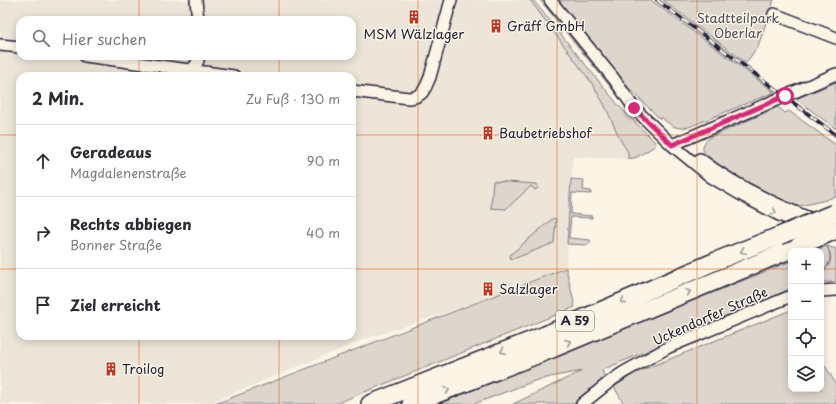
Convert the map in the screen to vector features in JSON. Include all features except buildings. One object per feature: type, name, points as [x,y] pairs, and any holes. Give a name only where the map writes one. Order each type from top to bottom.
[{"type":"highway","name":"A 59","points":[[370,404],[544,335],[709,264],[779,236],[836,221]]},
{"type":"highway","name":"A 59","points":[[411,404],[552,349],[799,246],[836,221]]},
{"type":"street","points":[[196,0],[198,16]]},
{"type":"street","points":[[356,91],[409,98],[415,98],[422,93],[430,77],[451,0]]},
{"type":"street","points":[[550,0],[614,79],[675,144],[712,177],[779,215],[836,238]]},
{"type":"street","points":[[774,14],[836,38]]},
{"type":"street","points":[[0,45],[16,47]]},
{"type":"street","points":[[115,60],[205,72]]},
{"type":"street","points":[[190,70],[195,67],[198,60]]},
{"type":"street","points":[[675,144],[836,74]]},
{"type":"street","points":[[675,144],[756,194],[797,213],[836,221]]},
{"type":"street","points":[[824,291],[836,290]]},
{"type":"street","name":"Uckendorfer Straße","points":[[582,404],[624,372],[670,347],[788,297]]},
{"type":"shaded area","points":[[0,0],[530,0],[591,82],[604,104],[621,141],[628,152],[628,159],[573,157],[566,268],[468,305],[363,340],[207,404],[0,404]]},
{"type":"green space","points":[[530,0],[533,0],[619,106],[656,143],[655,146],[637,157],[628,159],[628,152],[621,141],[604,104],[591,82]]},
{"type":"green space","points":[[540,0],[545,0],[595,63],[615,91],[608,84]]},
{"type":"green space","points":[[556,0],[651,0],[774,92],[689,127],[677,128],[661,117],[660,119],[625,84]]},
{"type":"green space","name":"Stadtteilpark Oberlar","points":[[663,0],[774,0],[758,46],[746,63]]},
{"type":"green space","points":[[836,82],[836,129],[796,99]]},
{"type":"green space","points":[[778,107],[785,113],[789,111],[836,145],[836,196],[800,206],[799,209],[731,173],[708,156],[703,150],[705,142],[711,137]]},
{"type":"green space","points":[[571,179],[584,180],[583,190],[591,191],[591,194],[572,193],[571,214],[592,216],[592,218],[571,217],[569,238],[590,240],[590,243],[587,245],[567,244]]},
{"type":"green space","points":[[493,181],[537,184],[538,188],[535,190],[531,186],[506,209],[491,208]]},
{"type":"green space","points":[[554,218],[556,220],[554,243],[511,259],[510,255]]},
{"type":"green space","points":[[826,246],[831,258],[824,272],[824,248],[822,248]]},
{"type":"green space","points":[[827,246],[836,249],[836,282],[824,282],[824,271],[829,262]]},
{"type":"green space","points":[[788,262],[788,290],[775,296],[774,298],[602,370],[605,379],[584,394],[574,404],[513,404],[582,371],[534,381],[474,404],[439,404]]},
{"type":"green space","points":[[566,268],[575,307],[335,404],[215,404]]},
{"type":"green space","points":[[788,311],[788,392],[824,392],[824,364],[836,384],[836,404],[624,404],[614,387],[635,373]]},
{"type":"railway","points":[[657,0],[836,135]]},
{"type":"place","name":"MSM Wälzlager","points":[[414,17]]},
{"type":"place","name":"Gräff GmbH","points":[[496,26]]},
{"type":"place","name":"Baubetriebshof","points":[[488,133]]},
{"type":"place","name":"Salzlager","points":[[488,289]]},
{"type":"place","name":"Troilog","points":[[111,369]]},
{"type":"route","points":[[634,108],[672,145],[785,96]]}]
